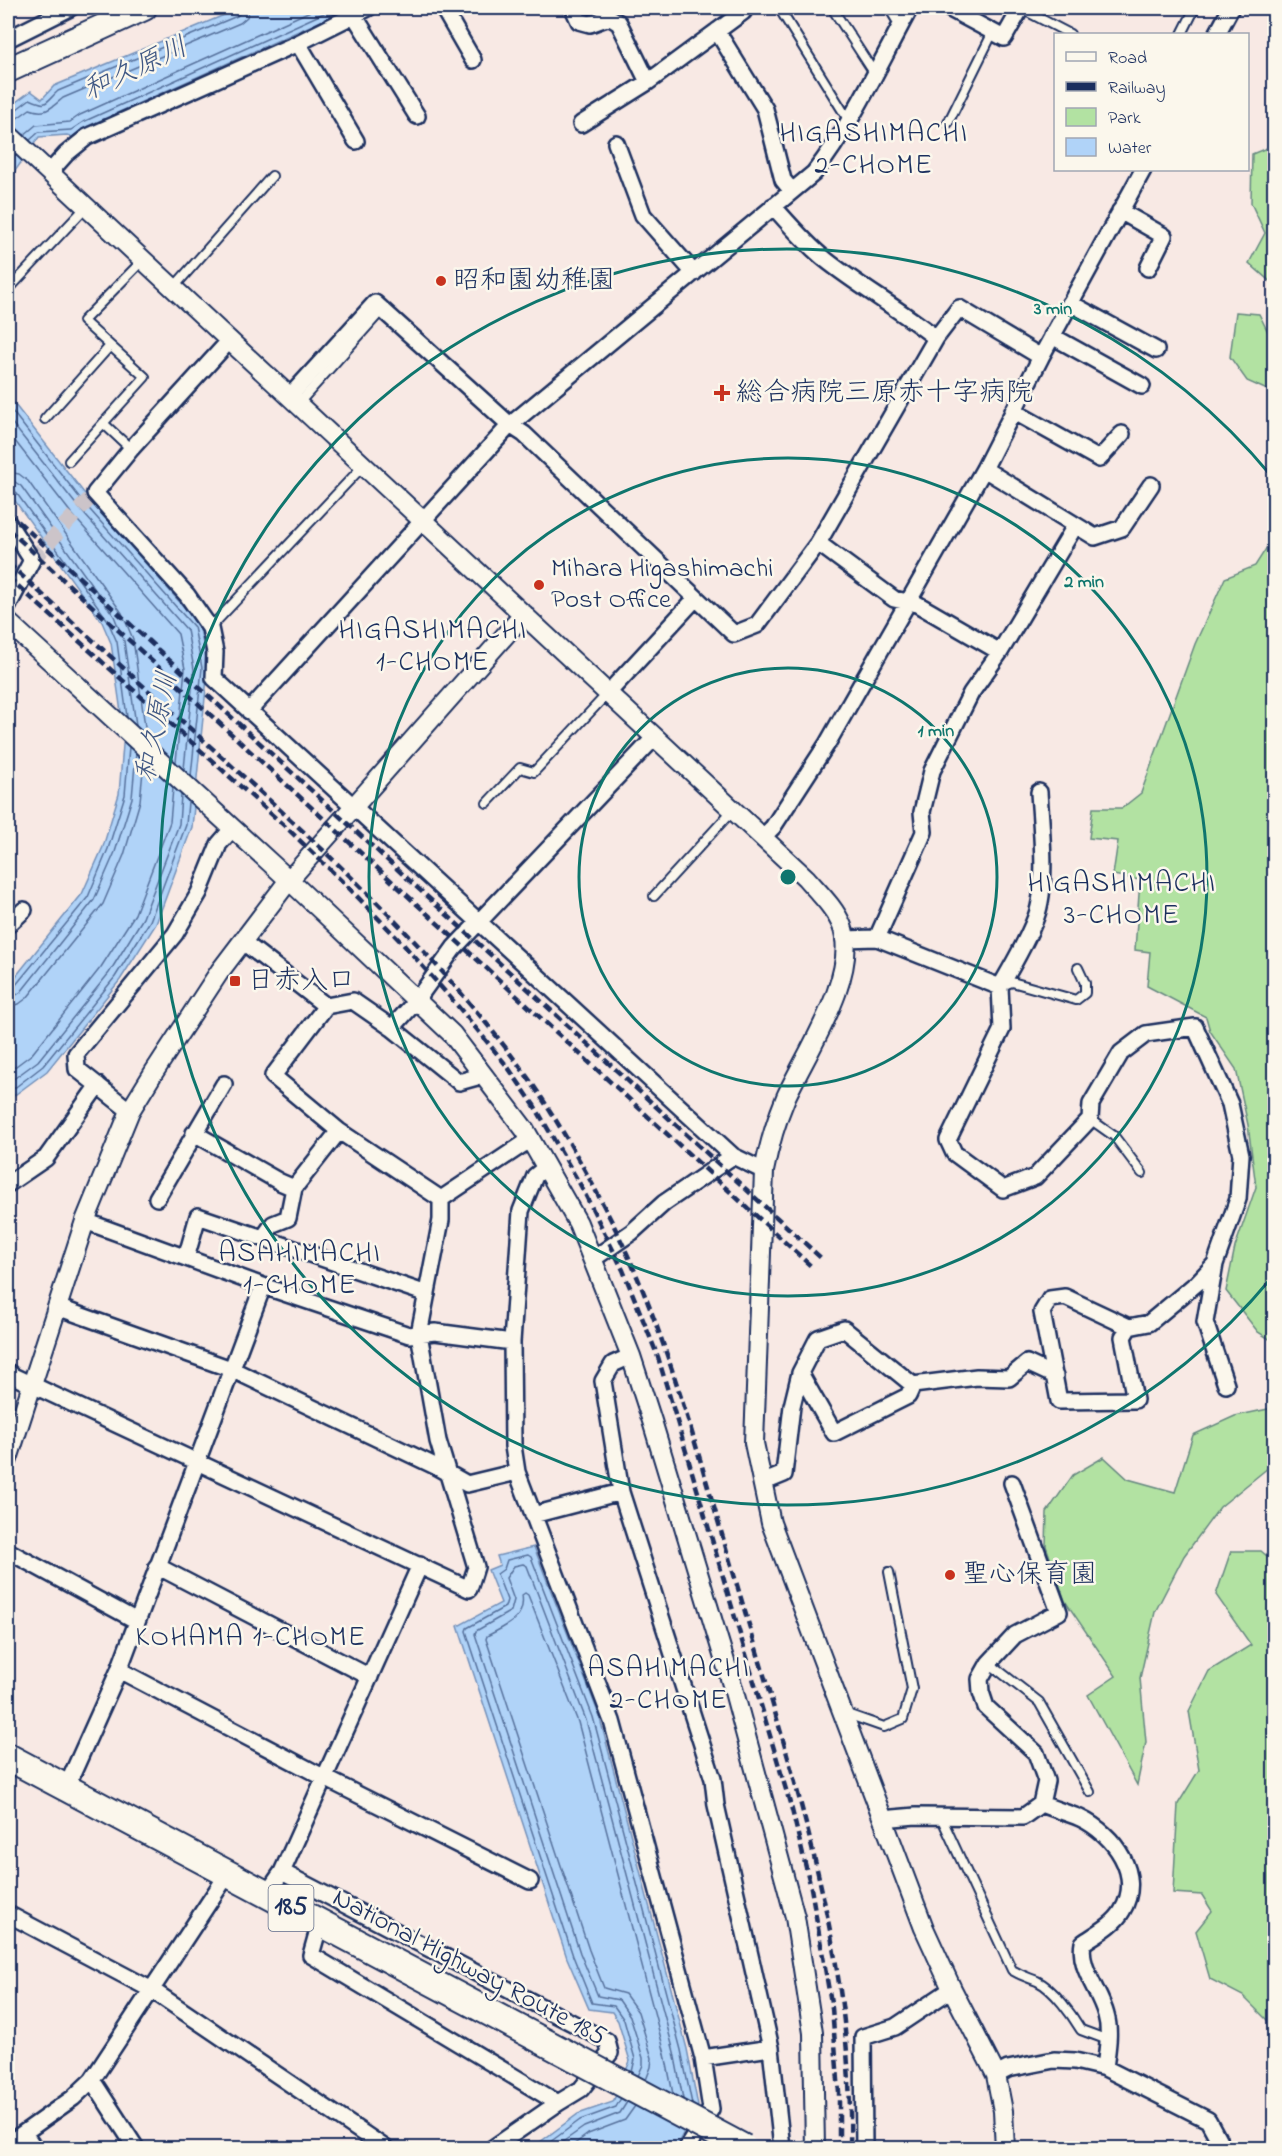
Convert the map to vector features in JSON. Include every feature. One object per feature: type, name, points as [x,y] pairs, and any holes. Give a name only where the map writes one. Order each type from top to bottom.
[{"type":"highway","name":"National Highway Route 185","points":[[8,1757],[744,2148]]},
{"type":"main road","points":[[8,70],[144,8]]},
{"type":"street","points":[[8,39],[70,8]]},
{"type":"street","points":[[46,171],[87,136],[298,43],[368,8]]},
{"type":"street","points":[[443,8],[473,60]]},
{"type":"street","points":[[573,8],[579,21],[590,24],[609,17],[619,23],[648,82]]},
{"type":"street","points":[[581,123],[648,82],[743,12],[742,8]]},
{"type":"street","points":[[249,711],[510,425],[814,173],[849,121],[910,8]]},
{"type":"street","points":[[948,8],[1004,38],[1020,8]]},
{"type":"street","points":[[1218,33],[1232,8]]},
{"type":"street","points":[[354,15],[417,116]]},
{"type":"street","points":[[717,31],[765,109],[783,180],[792,191]]},
{"type":"street","points":[[298,43],[356,141]]},
{"type":"street","points":[[8,134],[806,878],[827,902],[842,927],[845,952],[842,976],[834,1001],[786,1098],[770,1140],[764,1171],[754,1443],[771,1523],[882,1819],[924,1928],[996,2075],[1003,2111],[1005,2148]]},
{"type":"street","points":[[616,142],[643,215],[694,273]]},
{"type":"street","points":[[762,838],[772,827],[827,744],[984,469],[1052,336],[1142,171]]},
{"type":"street","points":[[773,206],[826,260],[936,338]]},
{"type":"street","points":[[1120,211],[1164,236],[1148,268]]},
{"type":"street","points":[[294,400],[375,303],[510,425],[524,434],[734,634],[757,625],[818,543],[936,338],[959,308],[1041,357]]},
{"type":"street","points":[[1070,303],[1156,350]]},
{"type":"street","points":[[1052,336],[1142,386]]},
{"type":"street","points":[[230,340],[131,448],[95,493],[187,596],[210,628],[215,652],[214,678],[733,1156],[764,1171]]},
{"type":"street","points":[[1013,411],[1099,459],[1122,434]]},
{"type":"street","points":[[984,469],[1095,537],[1122,528],[1151,485]]},
{"type":"street","points":[[8,523],[32,560],[8,606]]},
{"type":"street","points":[[877,938],[924,832],[922,812],[932,771],[971,693],[1000,652],[1075,526]]},
{"type":"street","points":[[818,543],[894,599],[917,603],[1000,652]]},
{"type":"street","points":[[608,693],[696,598]]},
{"type":"street","points":[[8,1459],[85,1221],[130,1111],[219,971],[289,880],[524,614]]},
{"type":"street","points":[[8,622],[289,880],[452,1035],[531,1139],[578,1223],[630,1356],[733,1688],[795,1917],[813,2033],[815,2148]]},
{"type":"street","points":[[392,1028],[416,1001],[453,948],[477,921],[655,737]]},
{"type":"street","points":[[1039,792],[1042,852],[1040,900],[1036,917],[1000,987],[1002,1029],[948,1140],[954,1153],[1003,1189],[1035,1177],[1090,1119],[1091,1104],[1121,1053],[1146,1034],[1195,1027],[1230,1104],[1241,1155],[1238,1199],[1215,1264],[1205,1322],[1226,1385]]},
{"type":"street","points":[[130,1111],[77,1068],[76,1053],[175,934],[199,893],[219,844],[232,829]]},
{"type":"street","points":[[8,925],[24,910]]},
{"type":"street","points":[[843,939],[877,938],[1000,987]]},
{"type":"street","points":[[242,941],[326,1006]]},
{"type":"street","points":[[441,1199],[339,1131],[273,1076],[326,1006],[353,1001],[392,1028],[459,1082],[484,1075]]},
{"type":"street","points":[[157,1198],[224,1083]]},
{"type":"street","points":[[8,1184],[46,1158],[98,1085]]},
{"type":"street","points":[[263,1238],[273,1224],[288,1218],[294,1188],[339,1131]]},
{"type":"street","points":[[194,1133],[294,1188]]},
{"type":"street","points":[[441,1199],[531,1139]]},
{"type":"street","points":[[593,1259],[632,1232],[664,1203],[733,1156]]},
{"type":"street","points":[[546,1167],[535,1176],[521,1211],[512,1342],[513,1446],[517,1472],[612,1721],[703,2058],[711,2109],[688,2148]]},
{"type":"street","points":[[8,1371],[31,1384],[469,1589],[476,1567],[438,1441],[419,1334],[441,1220],[441,1199]]},
{"type":"street","points":[[186,1258],[198,1216],[427,1294]]},
{"type":"street","points":[[85,1221],[263,1286],[409,1335],[435,1332],[512,1342]]},
{"type":"street","points":[[1129,1327],[1123,1338],[1135,1400],[1059,1401],[1042,1312],[1050,1299],[1065,1298],[1129,1327],[1149,1323],[1197,1283],[1215,1264]]},
{"type":"street","points":[[66,1788],[119,1670],[263,1286]]},
{"type":"street","points":[[57,1307],[231,1370],[435,1466],[467,1484],[517,1472]]},
{"type":"street","points":[[762,1483],[784,1474],[792,1406],[800,1373],[818,1338],[844,1329],[913,1384],[977,1377],[1009,1378],[1027,1363],[1055,1376]]},
{"type":"street","points":[[630,1356],[613,1364],[603,1381],[621,1492],[713,1779],[716,1805],[771,2048],[782,2148]]},
{"type":"street","points":[[800,1373],[834,1433],[908,1396],[913,1384]]},
{"type":"street","points":[[882,1819],[941,1816],[1023,1817],[1041,1804],[1046,1781],[1036,1753],[986,1707],[981,1692],[980,1679],[989,1663],[1015,1635],[1059,1612],[1012,1483]]},
{"type":"street","points":[[533,1515],[621,1492]]},
{"type":"street","points":[[8,1551],[137,1622]]},
{"type":"street","points":[[266,1895],[282,1872],[420,1565]]},
{"type":"street","points":[[157,1566],[370,1677]]},
{"type":"street","points":[[119,1670],[324,1778],[530,1881]]},
{"type":"street","points":[[1041,1804],[1082,1819],[1111,1841],[1125,1860],[1131,1886],[1122,1911],[1108,1926],[1083,1943],[1081,1955],[1106,2013],[1108,2040],[1105,2068]]},
{"type":"street","points":[[282,1872],[608,2041],[610,2053],[581,2089],[493,2148]]},
{"type":"street","points":[[8,2144],[73,2098],[92,2080],[227,1875]]},
{"type":"street","points":[[8,1914],[152,1990],[385,2148]]},
{"type":"street","points":[[320,1923],[311,1955],[558,2103]]},
{"type":"street","points":[[864,2148],[862,2037],[895,2027],[952,1989]]},
{"type":"street","points":[[703,2058],[771,2048]]},
{"type":"street","points":[[996,2075],[1008,2069],[1054,2060],[1075,2061],[1105,2068],[1208,2120],[1223,2148]]},
{"type":"street","points":[[92,2080],[136,2148]]},
{"type":"street","points":[[24,2133],[34,2148]]},
{"type":"lane","points":[[779,8],[849,121]]},
{"type":"lane","points":[[832,8],[871,68],[876,70]]},
{"type":"lane","points":[[890,8],[900,26]]},
{"type":"lane","points":[[1020,8],[1068,33]]},
{"type":"lane","points":[[1182,33],[1195,8]]},
{"type":"lane","points":[[948,123],[993,32]]},
{"type":"lane","points":[[173,288],[272,177]]},
{"type":"lane","points":[[8,290],[86,207]]},
{"type":"lane","points":[[69,461],[145,377],[83,321],[143,260]]},
{"type":"lane","points":[[45,420],[110,346]]},
{"type":"lane","points":[[103,423],[131,448]]},
{"type":"lane","points":[[210,628],[364,465]]},
{"type":"lane","points":[[487,803],[520,768],[534,772],[608,693]]},
{"type":"lane","points":[[654,896],[733,810]]},
{"type":"lane","points":[[1000,987],[1012,982],[1076,1000],[1085,993],[1085,983],[1078,968]]},
{"type":"lane","points":[[1090,1119],[1114,1136],[1142,1173]]},
{"type":"lane","points":[[842,1713],[884,1727],[903,1719],[912,1689],[889,1572]]},
{"type":"lane","points":[[989,1663],[1039,1702],[1090,1792]]},
{"type":"lane","points":[[941,1816],[1011,1970],[1038,1982],[1069,2009],[1081,2031],[1108,2040]]},
{"type":"green space","points":[[1274,145],[1274,285],[1249,263],[1265,233],[1251,203],[1252,154]]},
{"type":"green space","points":[[1236,312],[1259,314],[1272,340],[1274,339],[1274,393],[1247,381],[1230,357]]},
{"type":"green space","points":[[1274,536],[1274,1342],[1258,1332],[1226,1291],[1235,1247],[1256,1187],[1248,1125],[1236,1069],[1210,1031],[1206,1017],[1147,986],[1150,952],[1135,950],[1140,880],[1113,875],[1118,841],[1089,838],[1093,808],[1122,808],[1141,793],[1195,644],[1225,578],[1255,566]]},
{"type":"green space","points":[[1273,1408],[1274,1463],[1220,1507],[1184,1556],[1155,1612],[1140,1678],[1146,1742],[1137,1785],[1088,1695],[1116,1676],[1065,1601],[1046,1546],[1047,1512],[1073,1475],[1104,1457],[1128,1479],[1175,1492],[1193,1435],[1235,1416]]},
{"type":"green space","points":[[1231,1551],[1261,1551],[1274,1562],[1274,2027],[1243,1996],[1210,1979],[1196,1931],[1212,1911],[1202,1895],[1173,1893],[1178,1804],[1199,1770],[1189,1711],[1209,1671],[1251,1645],[1216,1595]]},
{"type":"water","name":"和久原川","points":[[241,8],[350,8],[86,127],[72,137],[67,135],[39,137],[8,181],[8,108],[31,91],[42,99],[54,86]]},
{"type":"water","name":"和久原川","points":[[8,396],[88,498],[199,624],[208,668],[192,827],[156,924],[120,980],[47,1071],[8,1100],[8,986],[82,894],[103,847],[119,794],[124,733],[111,643],[102,622],[8,491]]},
{"type":"water","points":[[534,1547],[599,1715],[687,2049],[698,2106],[678,2143],[678,2148],[532,2148],[578,2114],[613,2102],[630,2061],[618,2021],[612,2012],[589,2009],[567,1958],[458,1626],[501,1603],[488,1570],[500,1565],[497,1556]]},
{"type":"tunnel","points":[[32,560],[95,493]]},
{"type":"railway","points":[[8,512],[821,1258]]},
{"type":"railway","points":[[8,529],[812,1267]]},
{"type":"railway","points":[[8,563],[301,829],[376,902],[448,978],[529,1079],[566,1138],[611,1220],[639,1280],[673,1372],[808,1831],[835,1956],[844,2019],[849,2083],[850,2148]]},
{"type":"railway","points":[[8,577],[289,830],[403,944],[507,1066],[534,1105],[581,1186],[623,1270],[658,1357],[792,1810],[811,1888],[832,2008],[839,2092],[839,2148]]},
{"type":"place","name":"昭和園幼稚園","points":[[441,281]]},
{"type":"place","name":"総合病院三原赤十字病院","points":[[722,393]]},
{"type":"place","name":"Mihara Higashimachi Post Office","points":[[539,585]]},
{"type":"place","name":"日赤入口","points":[[235,981]]},
{"type":"place","name":"聖心保育園","points":[[950,1575]]},
{"type":"district","name":"HIGASHIMACHI 2-CHOME","points":[[874,150]]},
{"type":"district","name":"HIGASHIMACHI 1-CHOME","points":[[433,647]]},
{"type":"district","name":"HIGASHIMACHI 3-CHOME","points":[[1122,900]]},
{"type":"district","name":"ASAHIMACHI 1-CHOME","points":[[300,1270]]},
{"type":"district","name":"KOHAMA 1-CHOME","points":[[251,1638]]},
{"type":"district","name":"ASAHIMACHI 2-CHOME","points":[[669,1685]]}]
